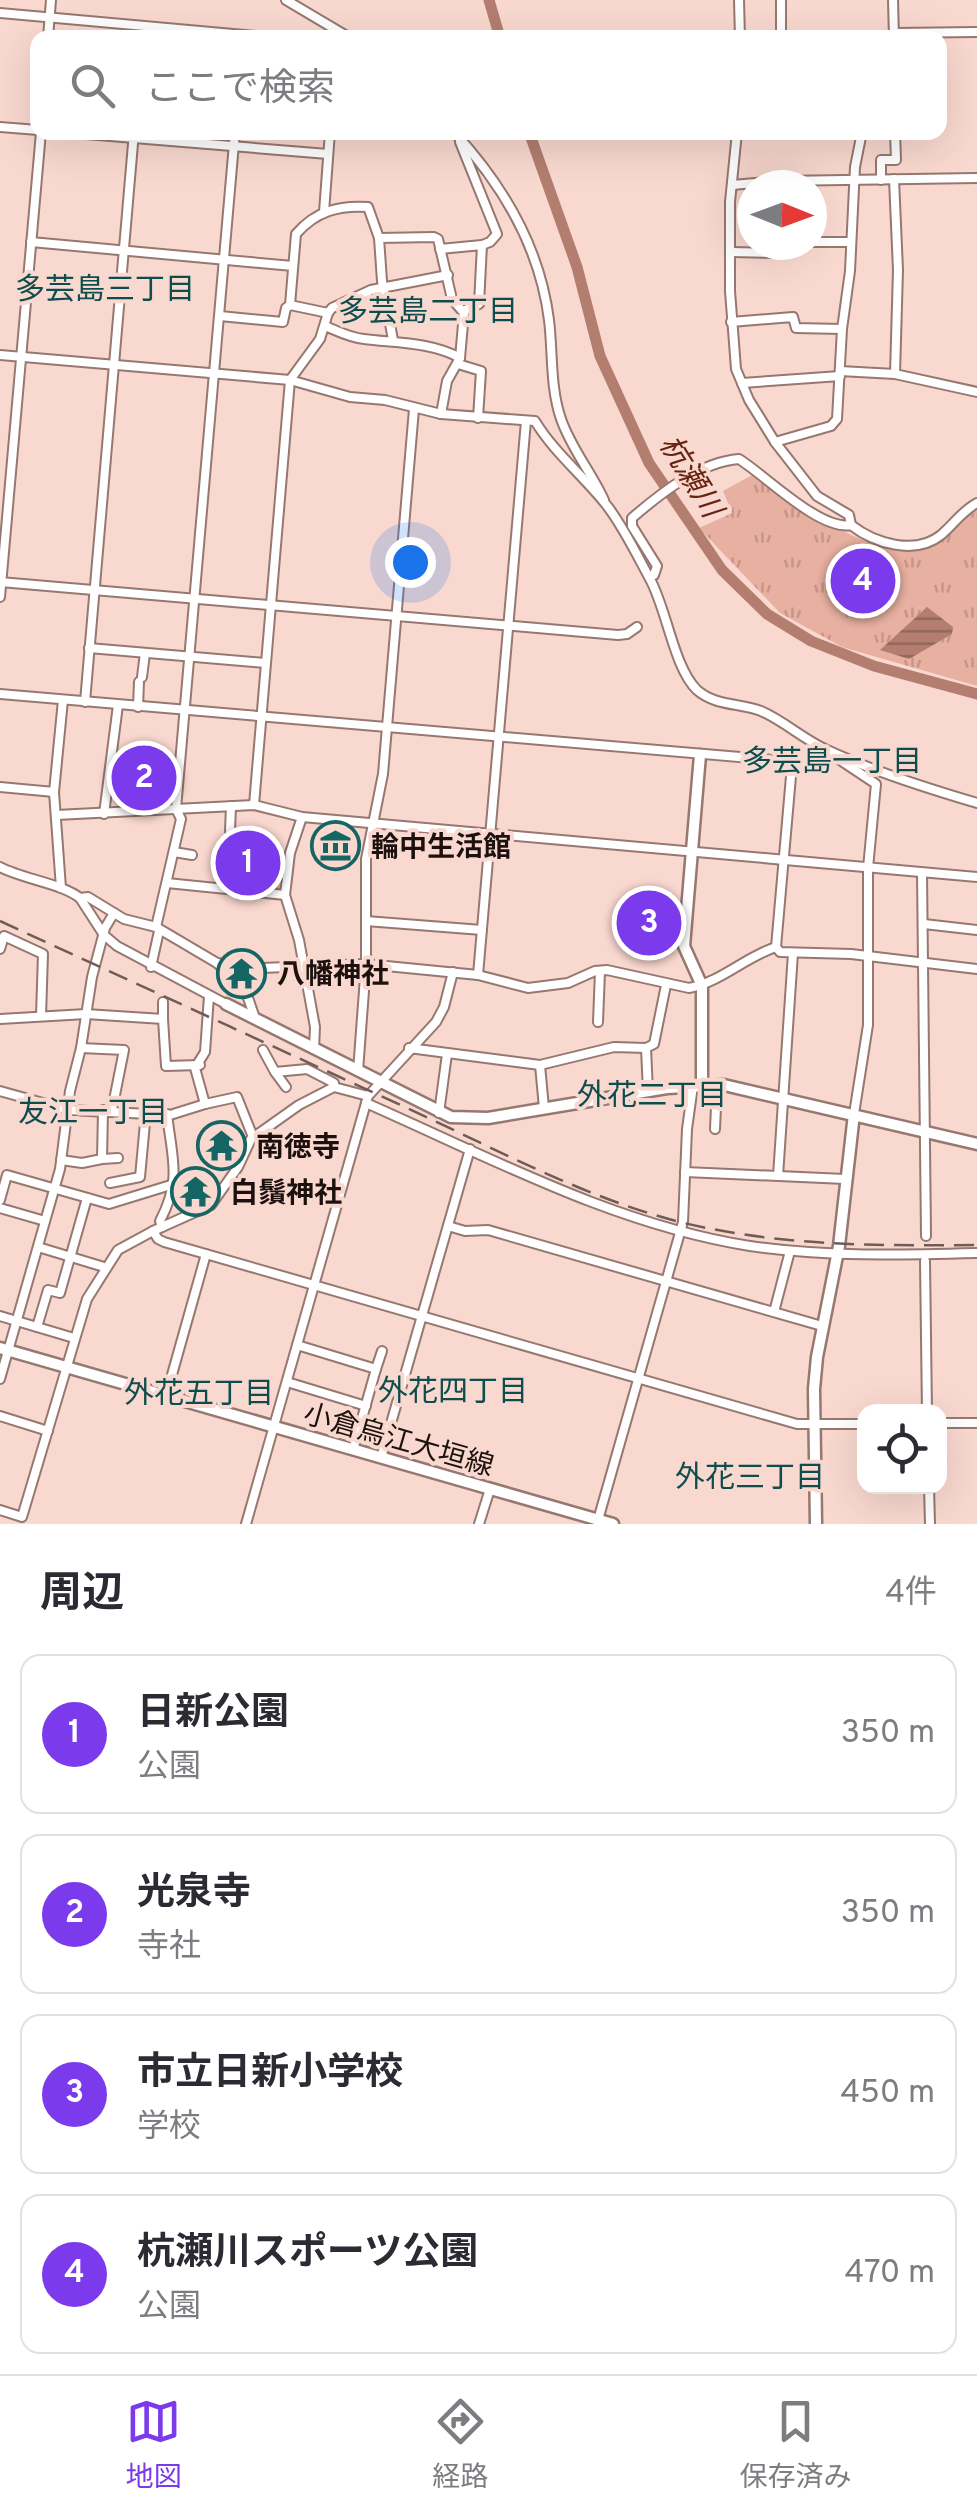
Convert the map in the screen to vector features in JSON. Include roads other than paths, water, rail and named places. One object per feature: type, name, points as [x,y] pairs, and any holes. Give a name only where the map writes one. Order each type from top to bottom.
[{"type":"street","points":[[49,30],[51,0]]},
{"type":"street","points":[[286,0],[337,30]]},
{"type":"street","points":[[739,0],[740,30]]},
{"type":"street","points":[[781,0],[782,30]]},
{"type":"street","points":[[893,0],[894,30]]},
{"type":"street","points":[[0,13],[182,30]]},
{"type":"street","points":[[947,33],[977,32]]},
{"type":"street","points":[[0,128],[30,131]]},
{"type":"street","points":[[0,597],[38,140]]},
{"type":"street","points":[[84,702],[133,140]]},
{"type":"street","points":[[170,140],[328,154]]},
{"type":"street","points":[[151,966],[181,819],[176,809],[234,140]]},
{"type":"street","points":[[324,212],[329,140]]},
{"type":"street","points":[[440,248],[482,245],[497,234],[459,140]]},
{"type":"street","points":[[461,140],[506,198],[524,233],[544,294],[554,390],[561,418],[649,576],[681,666],[699,692],[712,700],[762,712],[876,784],[868,868],[866,1053],[814,1389],[816,1524]]},
{"type":"street","points":[[736,140],[732,184],[732,322],[733,352],[742,383],[774,442],[817,496],[849,515],[850,525]]},
{"type":"street","points":[[774,442],[835,423],[838,414],[854,181],[861,140]]},
{"type":"street","points":[[881,180],[881,160],[896,160],[895,140]]},
{"type":"street","points":[[732,184],[977,178]]},
{"type":"street","points":[[894,180],[898,270],[895,374]]},
{"type":"street","points":[[220,316],[283,322],[290,305],[296,234],[324,212],[343,206],[368,208],[379,238],[393,340]]},
{"type":"street","points":[[379,238],[438,239],[452,299],[463,311],[459,361],[452,367],[440,414]]},
{"type":"street","points":[[31,242],[293,266]]},
{"type":"street","points":[[827,242],[850,242]]},
{"type":"street","points":[[463,311],[480,304],[482,245]]},
{"type":"street","points":[[731,252],[737,252]]},
{"type":"street","points":[[290,305],[328,313],[371,290],[448,275]]},
{"type":"street","points":[[254,806],[290,380],[320,339],[328,313]]},
{"type":"street","points":[[732,322],[793,317],[796,328],[842,329]]},
{"type":"street","points":[[325,326],[361,339],[393,340],[451,353],[481,371],[478,418]]},
{"type":"street","points":[[0,355],[290,380],[440,414],[535,421],[563,460],[606,504]]},
{"type":"street","points":[[742,383],[840,373],[895,374],[977,392]]},
{"type":"street","points":[[358,1071],[366,964],[366,859],[387,728],[414,409]]},
{"type":"street","points":[[478,975],[526,421]]},
{"type":"street","points":[[649,576],[654,575],[657,566],[630,522],[695,473],[727,460],[740,459],[812,512],[882,541],[920,545],[937,538],[961,513],[977,503]]},
{"type":"street","points":[[1,582],[618,634],[627,634],[637,627]]},
{"type":"street","points":[[89,648],[265,663]]},
{"type":"street","points":[[138,707],[144,653]]},
{"type":"street","points":[[0,694],[786,761],[792,765],[776,948]]},
{"type":"street","points":[[61,888],[54,792],[63,700]]},
{"type":"street","points":[[104,814],[118,706]]},
{"type":"street","points":[[824,749],[977,803]]},
{"type":"street","points":[[598,1520],[680,1230],[698,1085],[702,986],[684,946],[700,755]]},
{"type":"street","points":[[0,787],[54,792]]},
{"type":"street","points":[[230,831],[231,806]]},
{"type":"street","points":[[56,815],[254,806],[302,817],[977,877]]},
{"type":"street","points":[[302,817],[288,863],[285,895],[304,964],[314,1048]]},
{"type":"street","points":[[174,852],[192,855]]},
{"type":"street","points":[[0,867],[80,898],[104,935],[151,966],[438,1112],[467,1119],[716,1085],[781,1096],[977,1144]]},
{"type":"street","points":[[922,873],[926,1236]]},
{"type":"street","points":[[168,882],[285,895]]},
{"type":"street","points":[[80,898],[88,897],[124,919],[158,929],[208,956],[246,992],[255,1018]]},
{"type":"street","points":[[0,1379],[4,1349],[17,1320],[54,1189],[92,977],[114,912]]},
{"type":"street","points":[[366,920],[482,930]]},
{"type":"street","points":[[924,924],[977,930]]},
{"type":"street","points":[[0,949],[2,935],[43,954],[41,1016]]},
{"type":"street","points":[[217,963],[261,968],[366,964],[478,975],[528,988],[568,983],[600,971],[689,988],[702,986],[758,953],[776,948]]},
{"type":"street","points":[[776,948],[780,952],[868,956],[977,969]]},
{"type":"street","points":[[778,1176],[793,952]]},
{"type":"street","points":[[598,1022],[600,971]]},
{"type":"street","points":[[246,1524],[367,1100],[397,1067],[408,1048],[436,1022],[453,972]]},
{"type":"street","points":[[195,975],[195,989]]},
{"type":"street","points":[[408,1048],[540,1065],[614,1047],[646,1048],[654,1044],[666,985]]},
{"type":"street","points":[[205,1104],[196,1068],[206,1052],[209,996]]},
{"type":"street","points":[[163,1002],[166,1066],[200,1065]]},
{"type":"street","points":[[0,1019],[86,1014],[164,1019]]},
{"type":"street","points":[[81,1048],[124,1050],[108,1110],[102,1158]]},
{"type":"street","points":[[646,1048],[648,1092]]},
{"type":"street","points":[[263,1050],[286,1088]]},
{"type":"street","points":[[438,1112],[448,1054]]},
{"type":"street","points":[[540,1065],[544,1108]]},
{"type":"street","points":[[275,1072],[308,1069],[334,1083],[334,1087],[470,1148],[627,1215],[680,1230],[747,1245],[837,1255],[977,1253]]},
{"type":"street","points":[[74,1074],[87,1076]]},
{"type":"street","points":[[716,1085],[716,1129]]},
{"type":"street","points":[[0,1510],[22,1517],[86,1299],[104,1266],[118,1250],[210,1205],[253,1137],[334,1087]]},
{"type":"street","points":[[0,1090],[68,1110],[168,1114],[236,1097],[253,1137]]},
{"type":"street","points":[[108,1184],[140,1176],[146,1112]]},
{"type":"street","points":[[168,1114],[176,1164],[174,1195],[160,1221],[158,1240],[798,1424],[857,1424]]},
{"type":"street","points":[[382,1458],[470,1148]]},
{"type":"street","points":[[61,1160],[118,1158]]},
{"type":"street","points":[[685,1172],[845,1179]]},
{"type":"street","points":[[45,1220],[0,1204],[7,1175],[102,1202],[174,1184]]},
{"type":"street","points":[[108,1184],[118,1201]]},
{"type":"street","points":[[102,1202],[108,1184]]},
{"type":"street","points":[[37,1326],[48,1290],[60,1294],[82,1237],[88,1198]]},
{"type":"street","points":[[448,1226],[464,1231],[488,1230],[822,1326]]},
{"type":"street","points":[[38,1247],[104,1266]]},
{"type":"street","points":[[774,1312],[790,1251]]},
{"type":"street","points":[[166,1396],[206,1254]]},
{"type":"street","points":[[925,1262],[928,1404]]},
{"type":"street","points":[[0,1316],[74,1338]]},
{"type":"street","points":[[297,1345],[376,1369]]},
{"type":"street","name":"小倉烏江大垣線","points":[[4,1349],[613,1524]]},
{"type":"street","points":[[353,1450],[382,1351]]},
{"type":"street","points":[[288,1382],[366,1406]]},
{"type":"street","points":[[0,1416],[48,1431]]},
{"type":"street","points":[[947,1423],[977,1422]]},
{"type":"street","points":[[479,1524],[490,1489]]},
{"type":"street","points":[[929,1494],[930,1524]]},
{"type":"waterway","name":"杭瀬川","points":[[489,0],[498,30]]},
{"type":"waterway","name":"杭瀬川","points":[[532,140],[577,267],[600,356],[649,463],[722,570],[767,614],[811,641],[874,666],[977,694]]},
{"type":"railway","points":[[0,921],[542,1172],[648,1213],[720,1231],[793,1240],[866,1245],[977,1245]]},
{"type":"place","name":"杭瀬川スポーツ公園","points":[[863,581]]},
{"type":"place","name":"光泉寺","points":[[144,778]]},
{"type":"place","name":"輪中生活館","points":[[336,846]]},
{"type":"place","name":"日新公園","points":[[248,863]]},
{"type":"place","name":"市立日新小学校","points":[[649,923]]},
{"type":"place","name":"八幡神社","points":[[242,973]]},
{"type":"place","name":"南徳寺","points":[[221,1146]]},
{"type":"place","name":"白鬚神社","points":[[195,1192]]},
{"type":"district","name":"多芸島三丁目","points":[[105,289]]},
{"type":"district","name":"多芸島二丁目","points":[[428,311]]},
{"type":"district","name":"多芸島一丁目","points":[[832,761]]},
{"type":"district","name":"外花二丁目","points":[[652,1095]]},
{"type":"district","name":"友江一丁目","points":[[93,1112]]},
{"type":"district","name":"外花四丁目","points":[[453,1391]]},
{"type":"district","name":"外花五丁目","points":[[199,1393]]},
{"type":"district","name":"外花三丁目","points":[[750,1477]]}]
